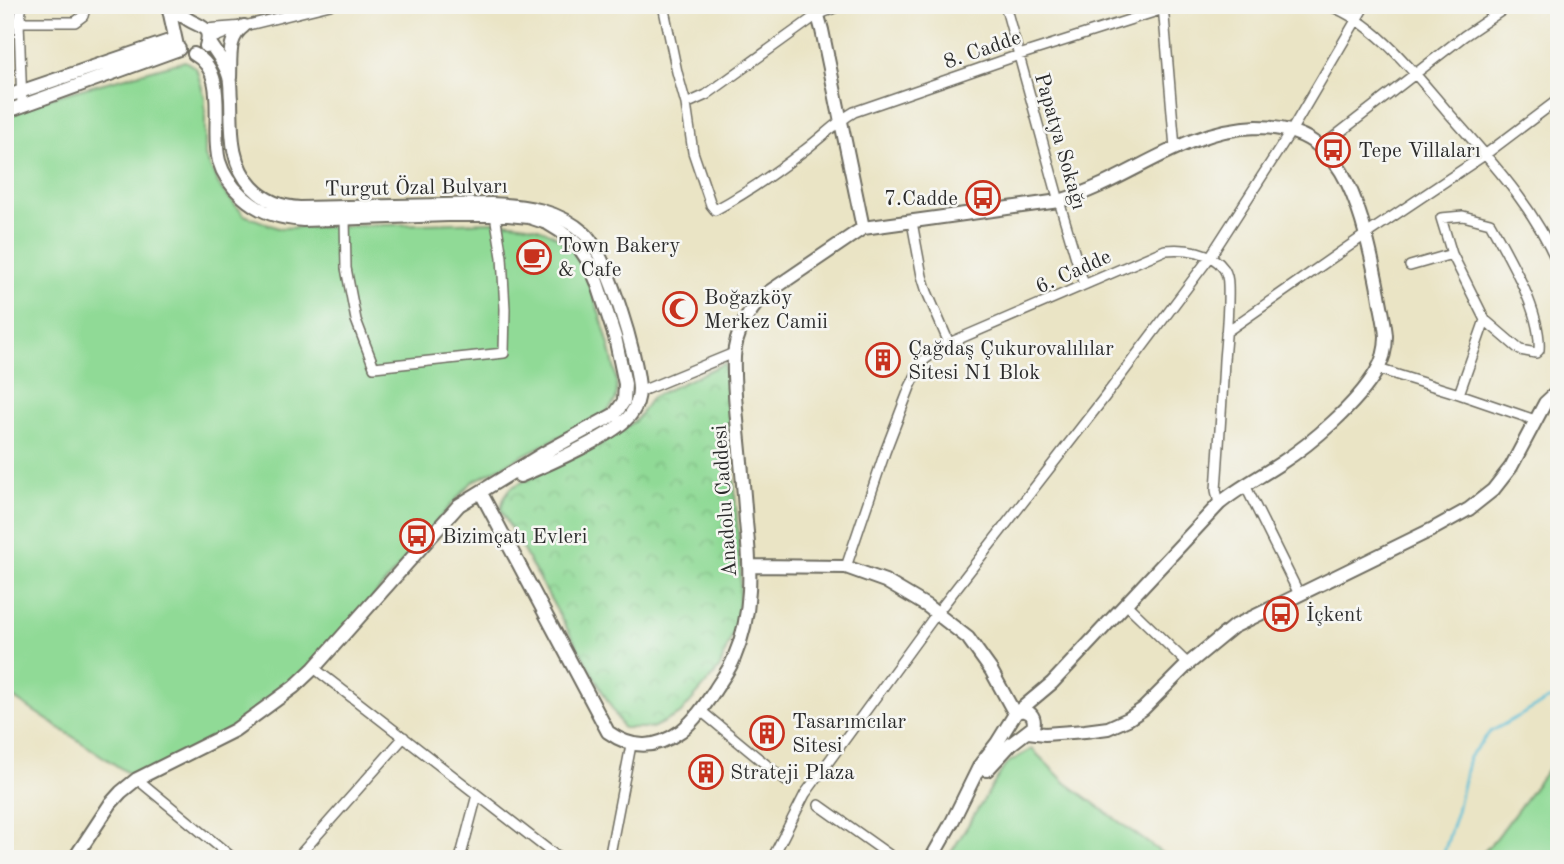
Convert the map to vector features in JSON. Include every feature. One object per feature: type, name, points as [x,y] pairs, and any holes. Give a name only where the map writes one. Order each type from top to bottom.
[{"type":"street","points":[[22,5],[19,22],[22,105]]},
{"type":"street","points":[[5,22],[75,22],[83,16],[86,5]]},
{"type":"street","points":[[168,5],[191,22],[202,25],[207,34],[204,49],[189,54],[177,41],[168,5]]},
{"type":"street","points":[[207,34],[330,5]]},
{"type":"street","points":[[663,5],[686,104],[706,94],[816,10],[842,5]]},
{"type":"street","name":"Papatya Sokağı","points":[[1005,5],[1084,285]]},
{"type":"street","name":"8. Cadde","points":[[686,104],[693,152],[715,210],[803,152],[841,119],[862,108],[1163,7],[1176,5]]},
{"type":"street","points":[[1328,5],[1357,20],[1375,34],[1415,74],[1486,154],[1534,219],[1559,267]]},
{"type":"street","points":[[772,859],[805,794],[937,614],[1210,257],[1291,131],[1366,5]]},
{"type":"street","points":[[1321,147],[1464,36],[1510,5]]},
{"type":"street","points":[[1163,7],[1175,148]]},
{"type":"street","points":[[816,10],[863,228],[1059,201],[1101,185],[1175,148],[1207,137],[1242,129],[1269,128],[1291,131],[1321,147],[1340,169],[1347,182],[1371,256],[1385,327],[1384,350],[1378,369],[1360,394],[1318,434],[1284,461],[1219,504],[1052,683],[1016,715],[980,765],[930,859]]},
{"type":"street","points":[[177,41],[181,25],[191,22]]},
{"type":"street","points":[[230,81],[232,39],[244,26]]},
{"type":"street","name":"Turgut Özal Bulvarı","points":[[207,34],[230,81],[233,147],[237,164],[253,188],[271,202],[300,208],[503,204],[523,206],[561,217],[586,235],[594,246],[612,288],[631,348],[639,392],[636,405],[618,427],[548,464],[481,493]]},
{"type":"street","points":[[5,97],[177,41]]},
{"type":"street","points":[[5,112],[177,41]]},
{"type":"street","name":"Turgut Özal Bulvarı","points":[[74,859],[111,803],[137,779],[235,730],[286,694],[314,668],[459,506],[544,453],[610,418],[620,409],[625,394],[624,373],[615,337],[595,275],[585,255],[567,236],[540,220],[522,216],[303,220],[283,218],[257,208],[228,180],[219,160],[214,76],[207,64],[194,54]]},
{"type":"street","points":[[1226,331],[1486,154],[1559,99]]},
{"type":"street","points":[[345,218],[346,268],[356,320],[374,367],[504,353],[502,257],[495,215]]},
{"type":"street","points":[[1463,216],[1490,223],[1513,263],[1532,312],[1540,340],[1539,350],[1536,353],[1520,350],[1485,320],[1452,254],[1441,218],[1463,216]]},
{"type":"street","points":[[912,222],[922,276],[949,344]]},
{"type":"street","name":"Anadolu Caddesi","points":[[631,745],[644,746],[672,737],[685,727],[701,710],[734,660],[741,640],[747,616],[750,566],[734,353],[750,309],[763,296],[863,228]]},
{"type":"street","name":"6. Cadde","points":[[846,567],[900,410],[923,361],[940,347],[1156,253],[1186,249],[1210,257]]},
{"type":"street","points":[[1410,266],[1452,254]]},
{"type":"street","points":[[1210,257],[1223,267],[1228,284],[1216,490],[1219,504]]},
{"type":"street","points":[[1460,394],[1485,320]]},
{"type":"street","points":[[639,392],[734,353]]},
{"type":"street","points":[[1378,369],[1535,420]]},
{"type":"street","points":[[1128,719],[1052,727],[1034,718],[1027,711],[1016,715],[1012,725],[1017,731],[1045,734],[1108,728],[1128,719],[1143,709],[1188,664],[1233,627],[1469,509],[1493,490],[1511,467],[1545,403],[1559,390]]},
{"type":"street","points":[[1245,485],[1299,594]]},
{"type":"street","points":[[481,493],[608,732],[631,745],[609,859]]},
{"type":"street","points":[[750,566],[846,567],[885,581],[928,606],[968,638],[991,670],[1016,715]]},
{"type":"street","points":[[1126,604],[1188,664]]},
{"type":"street","points":[[314,668],[560,859]]},
{"type":"street","points":[[962,803],[995,759],[1033,727],[1034,718],[1052,683]]},
{"type":"street","points":[[701,710],[786,781]]},
{"type":"street","points":[[296,859],[404,737]]},
{"type":"street","points":[[137,779],[234,859]]},
{"type":"street","points":[[460,859],[477,795]]},
{"type":"street","points":[[819,805],[895,859]]},
{"type":"green space","points":[[185,61],[196,68],[205,98],[205,156],[220,187],[244,215],[278,228],[495,222],[528,225],[551,233],[574,253],[588,281],[609,347],[617,386],[614,404],[607,412],[472,482],[314,668],[261,713],[137,779],[5,692],[5,112],[22,105]]},
{"type":"green space","points":[[725,363],[741,572],[737,622],[719,669],[680,714],[652,728],[623,728],[501,511],[502,504],[512,487],[621,432],[636,420],[652,397]]},
{"type":"green space","points":[[1032,749],[1066,783],[1170,859],[947,859],[1006,764]]},
{"type":"green space","points":[[1559,754],[1559,859],[1477,859],[1495,840]]},
{"type":"waterway","points":[[1442,859],[1457,811],[1469,757],[1490,732],[1559,694]]},
{"type":"place","name":"Tepe Villaları","points":[[1333,150]]},
{"type":"place","name":"7.Cadde","points":[[983,198]]},
{"type":"place","name":"Town Bakery & Cafe","points":[[534,257]]},
{"type":"place","name":"Boğazköy Merkez Camii","points":[[680,309]]},
{"type":"place","name":"Çağdaş Çukurovalılılar Sitesi N1 Blok","points":[[883,360]]},
{"type":"place","name":"Bizimçatı Evleri","points":[[417,536]]},
{"type":"place","name":"İçkent","points":[[1281,614]]},
{"type":"place","name":"Tasarımcılar Sitesi","points":[[767,733]]},
{"type":"place","name":"Strateji Plaza","points":[[706,772]]}]
